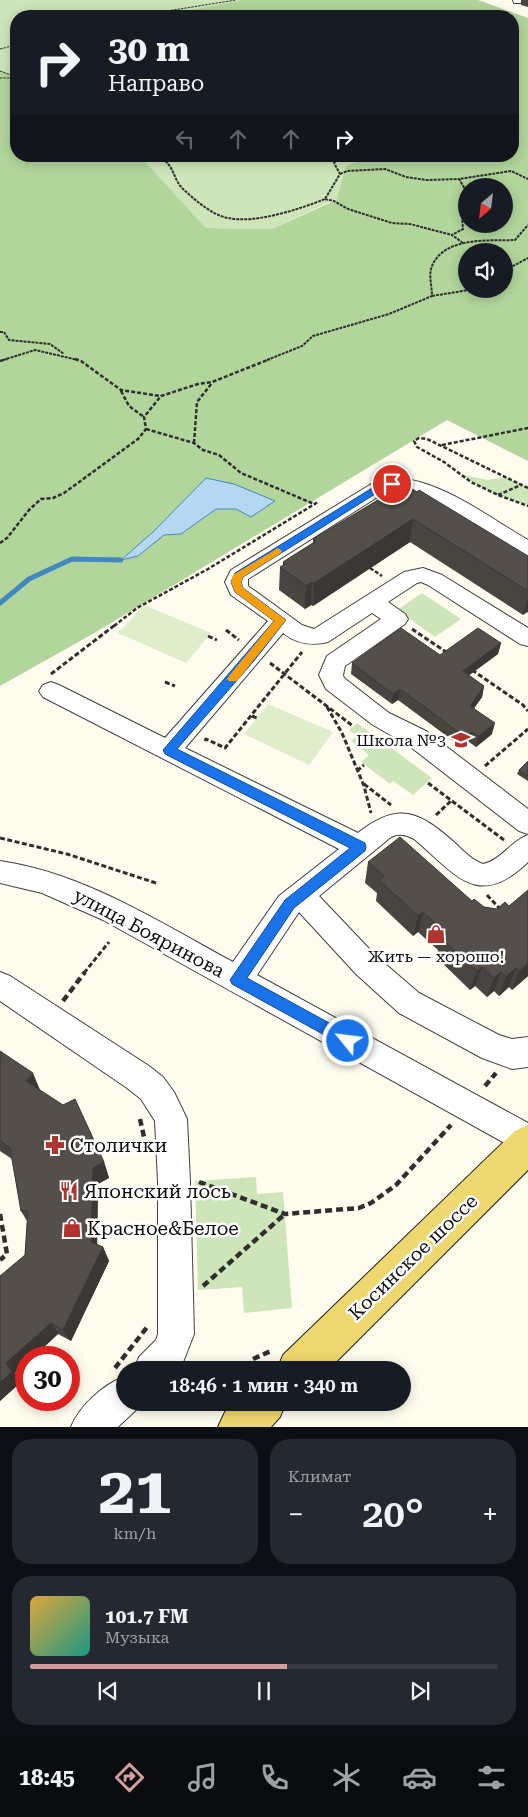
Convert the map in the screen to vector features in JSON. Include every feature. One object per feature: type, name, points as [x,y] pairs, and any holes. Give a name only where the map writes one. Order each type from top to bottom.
[{"type":"main road","name":"Косинское шоссе","points":[[307,1361],[528,1144]]},
{"type":"main road","points":[[240,1427],[256,1411]]},
{"type":"street","points":[[528,549],[430,492],[404,484],[384,486],[238,575],[236,582],[239,590],[302,636],[312,638],[320,636],[411,577],[422,575],[435,580],[528,638]]},
{"type":"street","points":[[372,602],[398,619],[335,662],[331,675],[334,683],[381,719],[417,738],[528,824]]},
{"type":"street","points":[[179,755],[280,620]]},
{"type":"street","points":[[51,691],[360,847]]},
{"type":"street","points":[[237,980],[289,904],[382,829],[395,823],[407,824],[421,829],[468,870],[483,876],[496,872],[524,849]]},
{"type":"street","name":"улица Бояринова","points":[[0,872],[12,873],[54,885],[114,911],[528,1140]]},
{"type":"street","points":[[300,895],[366,965],[409,1002],[493,1048],[512,1054],[528,1052]]},
{"type":"street","points":[[0,985],[152,1088],[163,1103],[171,1119],[174,1182],[176,1334],[169,1352],[160,1361]]},
{"type":"street","points":[[90,1427],[116,1388]]},
{"type":"path","points":[[178,10],[236,0]]},
{"type":"path","points":[[169,162],[177,176],[180,188],[198,199],[208,209],[229,219],[258,216],[325,199],[334,201],[348,209],[392,223],[410,224],[452,235],[462,243],[515,240],[528,224]]},
{"type":"path","points":[[335,162],[340,174]]},
{"type":"path","points":[[325,199],[340,174],[347,171],[385,170],[406,177],[426,180],[458,179]]},
{"type":"path","points":[[466,178],[511,171],[528,179]]},
{"type":"path","points":[[452,235],[458,232]]},
{"type":"path","points":[[432,296],[430,279],[432,266],[442,250],[458,244]]},
{"type":"path","points":[[513,264],[528,258]]},
{"type":"path","points":[[0,361],[35,350],[67,356],[81,361],[121,390],[161,396],[198,384],[212,382],[302,346],[313,336],[389,314],[432,296],[458,292]]},
{"type":"path","points":[[0,332],[4,332],[10,340],[50,344],[67,356]]},
{"type":"path","points":[[194,443],[197,402],[212,382]]},
{"type":"path","points":[[0,543],[7,538],[29,510],[42,499],[59,495],[83,481],[138,439],[146,429],[144,417],[129,406],[121,390]]},
{"type":"path","points":[[144,417],[161,396]]},
{"type":"path","points":[[441,445],[528,428]]},
{"type":"path","points":[[146,429],[194,443],[203,450],[219,454],[241,473],[314,504]]},
{"type":"path","points":[[528,488],[424,438],[416,439],[414,442],[418,447],[444,462],[471,482],[498,495],[528,506]]},
{"type":"path","points":[[498,495],[522,484]]},
{"type":"path","points":[[51,691],[51,672],[137,608],[208,569],[323,500]]},
{"type":"path","points":[[398,619],[452,657]]},
{"type":"path","points":[[208,636],[217,640]]},
{"type":"path","points":[[179,755],[206,739],[225,748],[312,638]]},
{"type":"path","points":[[468,667],[523,705],[528,711]]},
{"type":"path","points":[[285,674],[353,726]]},
{"type":"path","points":[[165,682],[175,686]]},
{"type":"path","points":[[325,705],[339,725],[363,784],[369,800],[370,821]]},
{"type":"path","points":[[252,716],[257,718]]},
{"type":"path","points":[[470,778],[528,729]]},
{"type":"path","points":[[357,771],[364,765]]},
{"type":"path","points":[[428,782],[524,849]]},
{"type":"path","points":[[363,784],[394,806]]},
{"type":"path","points":[[434,816],[452,800]]},
{"type":"path","points":[[0,838],[67,854],[156,883]]},
{"type":"path","points":[[483,876],[487,897],[505,913]]},
{"type":"path","points":[[50,1018],[109,942]]},
{"type":"path","points":[[485,1086],[498,1071]]},
{"type":"path","points":[[139,1114],[146,1146]]},
{"type":"path","points":[[174,1182],[195,1181],[285,1214],[359,1208],[371,1205],[395,1186],[452,1123]]},
{"type":"path","points":[[0,1214],[7,1254],[0,1260]]},
{"type":"path","points":[[175,1291],[198,1290],[285,1214]]},
{"type":"path","points":[[131,1361],[154,1319]]},
{"type":"green space","points":[[0,0],[240,0],[193,10],[10,10],[10,74],[0,70]]},
{"type":"green space","points":[[240,0],[478,0],[506,10],[192,10]]},
{"type":"green space","points":[[519,15],[528,18],[528,461],[447,420],[96,632],[0,686],[0,70],[10,74],[10,162],[146,162],[206,228],[272,229],[336,200],[346,166],[355,162],[519,162]]},
{"type":"green space","points":[[146,162],[355,162],[346,166],[336,199],[272,229],[206,228]]},
{"type":"green space","points":[[460,474],[487,480],[505,477],[528,488],[528,506],[484,489]]},
{"type":"green space","points":[[422,593],[461,619],[435,637],[397,610]]},
{"type":"green space","points":[[144,605],[211,633],[186,663],[118,633]]},
{"type":"green space","points":[[268,704],[333,732],[309,765],[244,734]]},
{"type":"green space","points":[[357,723],[432,778],[413,795],[393,781],[390,784],[361,762],[369,755],[351,741],[357,736],[349,730]]},
{"type":"green space","points":[[256,1177],[257,1194],[283,1192],[292,1308],[244,1313],[242,1287],[198,1290],[195,1181]]},
{"type":"water","points":[[206,478],[234,484],[275,501],[251,517],[236,509],[216,509],[181,534],[164,535],[138,556],[121,560],[153,532]]},
{"type":"building","points":[[409,487],[417,492],[419,490],[528,556],[528,591],[413,519],[314,583],[312,582],[306,586],[280,567],[285,564],[283,562],[316,541],[313,539],[393,491],[396,492]]},
{"type":"building","points":[[401,628],[440,655],[478,628],[501,643],[463,671],[484,686],[470,706],[495,723],[479,736],[472,732],[465,737],[400,689],[393,694],[352,663]]},
{"type":"building","points":[[528,761],[528,776],[519,770]]},
{"type":"building","points":[[400,837],[472,901],[474,899],[484,907],[497,909],[505,902],[509,906],[528,890],[528,963],[519,971],[516,968],[506,977],[501,972],[494,978],[482,967],[477,971],[441,938],[446,933],[423,912],[418,916],[379,880],[384,876],[368,862]]},
{"type":"building","points":[[0,1051],[33,1073],[26,1081],[63,1105],[75,1099],[104,1162],[93,1168],[91,1242],[103,1247],[63,1330],[51,1323],[25,1346],[15,1346],[15,1355],[6,1363],[12,1372],[0,1383],[0,1276],[25,1255],[28,1211],[21,1211],[10,1148],[0,1141]]},
{"type":"waterway","points":[[0,603],[29,579],[72,559],[121,560]]},
{"type":"slow traffic","points":[[233,679],[280,620],[239,590],[236,582],[238,575],[278,551]]},
{"type":"place","name":"Школа №3","points":[[461,740]]},
{"type":"place","name":"Жить — хорошо!","points":[[436,934]]},
{"type":"place","name":"Столички","points":[[55,1145]]},
{"type":"place","name":"Японский лось","points":[[69,1191]]},
{"type":"place","name":"Красное&Белое","points":[[72,1228]]},
{"type":"route","points":[[348,1041],[237,980],[289,904],[360,847],[169,750],[250,659],[280,620],[239,590],[236,582],[238,575],[380,487],[392,484]]}]
